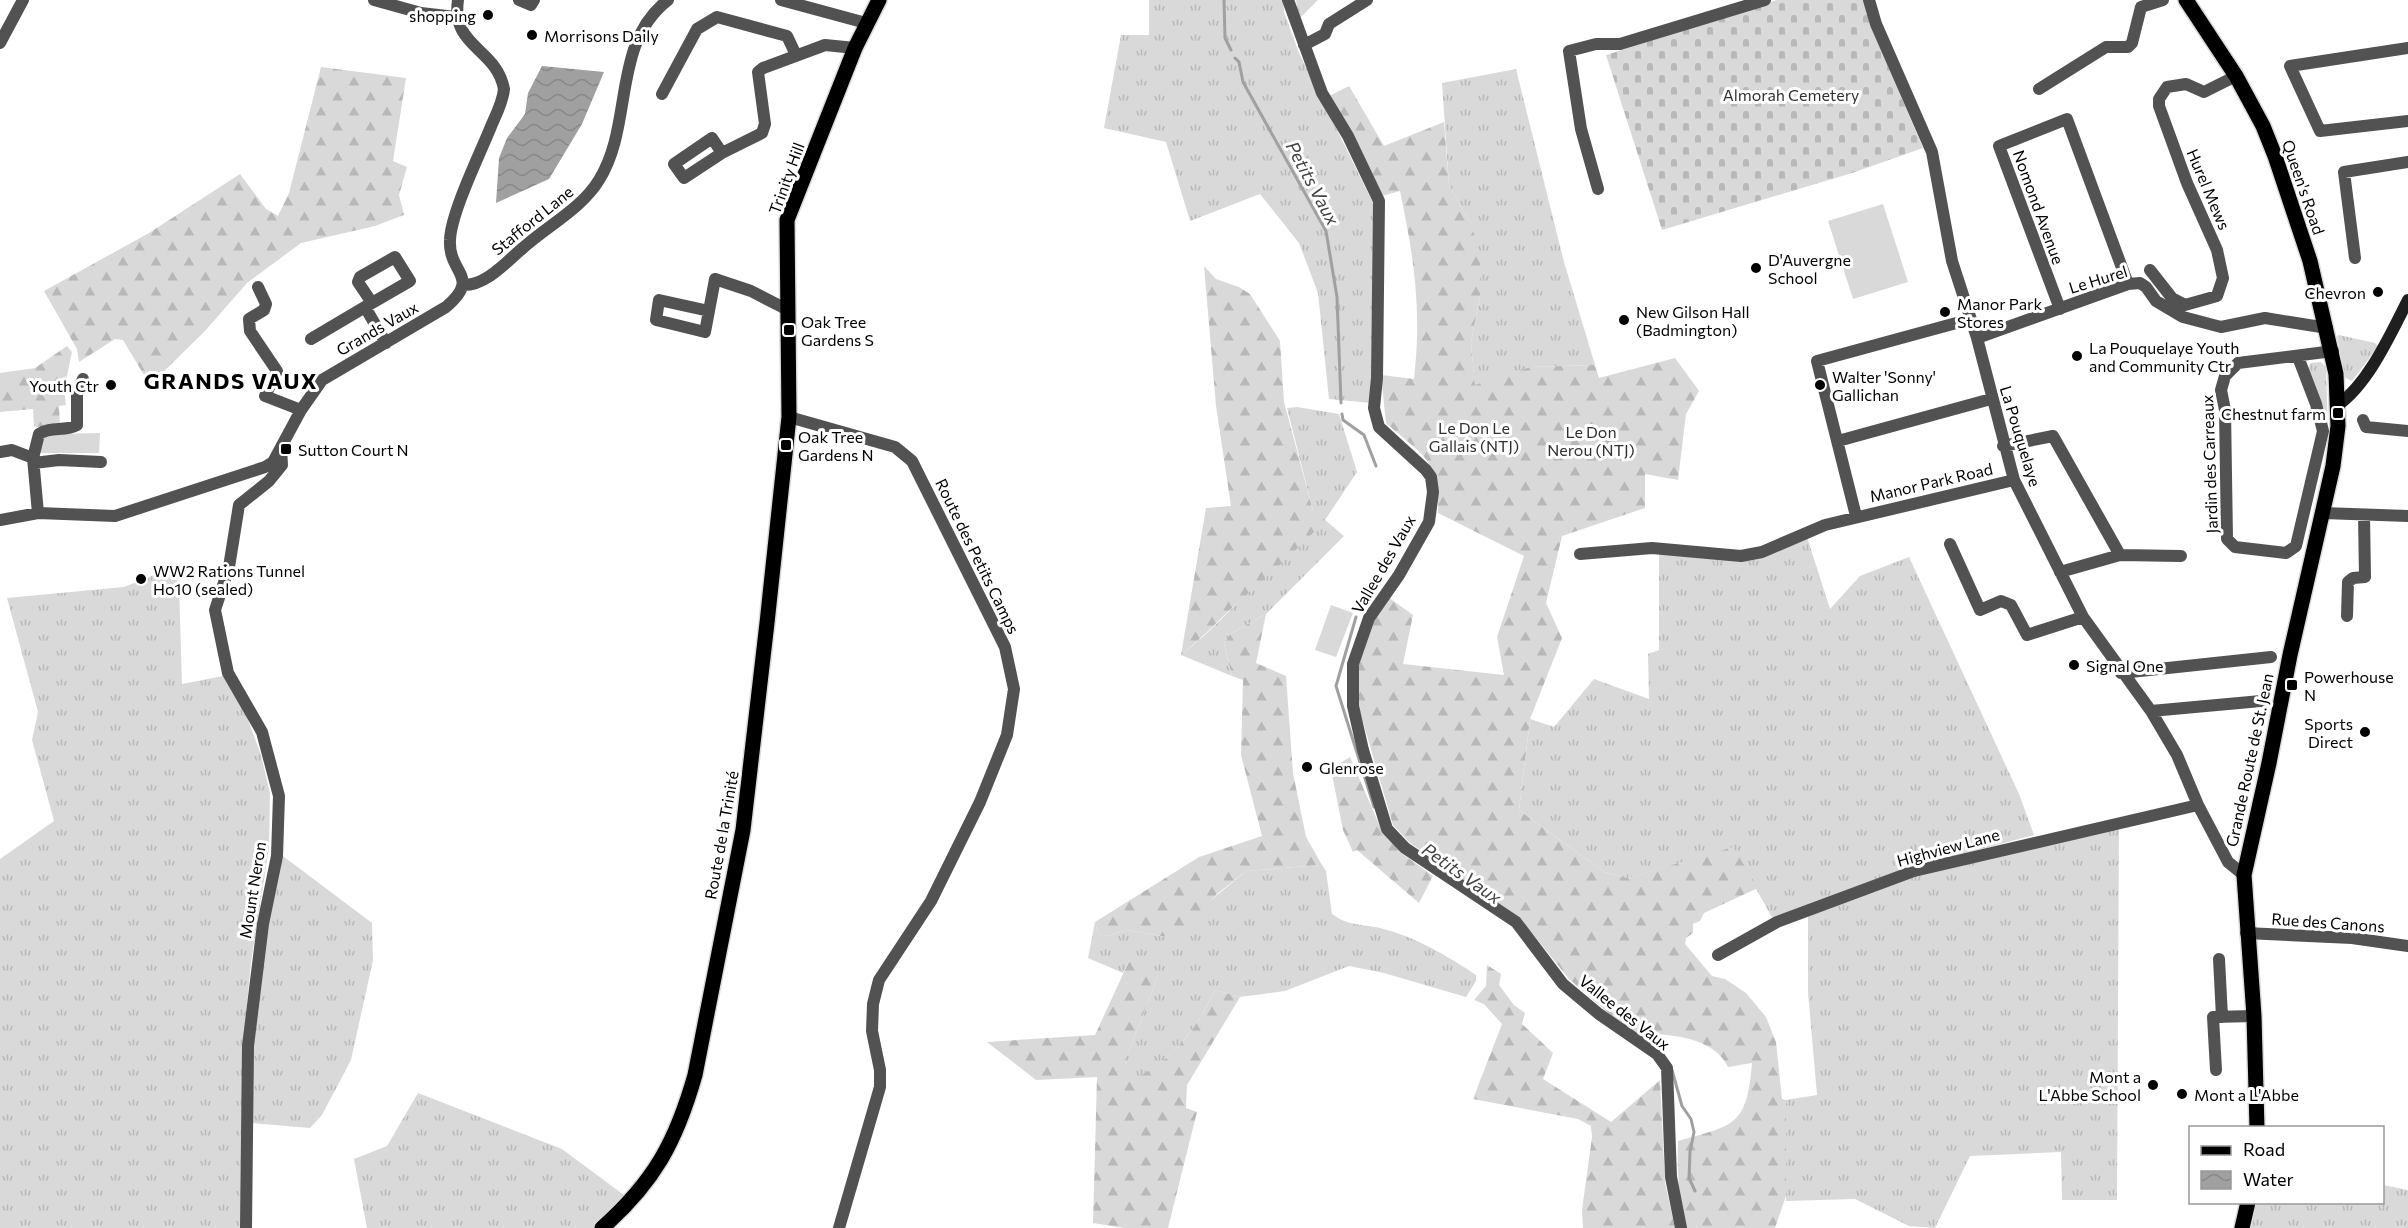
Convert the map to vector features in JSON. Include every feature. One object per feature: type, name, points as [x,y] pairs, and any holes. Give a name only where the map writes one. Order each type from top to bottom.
[{"type":"main road","name":"Trinity Hill","points":[[789,417],[788,220],[855,48],[879,0]]},
{"type":"main road","name":"Queen's Road","points":[[2186,0],[2236,76],[2275,156],[2301,228],[2327,328],[2338,405]]},
{"type":"main road","points":[[2338,405],[2381,351],[2408,300]]},
{"type":"main road","name":"Grande Route de St. Jean","points":[[2257,1126],[2254,1016],[2246,933],[2244,875],[2290,655],[2333,466],[2338,405]]},
{"type":"main road","name":"Route de la Trinité","points":[[602,1228],[630,1204],[658,1166],[684,1114],[695,1076],[744,818],[789,417]]},
{"type":"main road","points":[[2242,1228],[2248,1204]]},
{"type":"street","points":[[0,43],[23,0]]},
{"type":"street","points":[[374,0],[422,13],[455,17]]},
{"type":"street","points":[[458,0],[455,17],[470,43],[495,65],[504,89],[452,224],[451,254],[463,276],[464,285]]},
{"type":"street","points":[[519,0],[531,5],[534,0]]},
{"type":"street","name":"Stafford Lane","points":[[464,285],[476,285],[499,268],[587,197],[600,179],[616,143],[629,64],[635,43],[651,17],[668,0]]},
{"type":"street","points":[[781,0],[866,23]]},
{"type":"street","name":"Vallee des Vaux","points":[[1288,0],[1322,93],[1348,136],[1379,201],[1377,378],[1374,408],[1379,427],[1426,470],[1431,477],[1434,492],[1429,522],[1399,575],[1369,618],[1353,664],[1353,705],[1363,750],[1387,829],[1405,848],[1516,922],[1563,984],[1599,1014],[1657,1054],[1667,1068],[1671,1177],[1681,1228]]},
{"type":"street","points":[[1304,45],[1325,34],[1329,24],[1367,0]]},
{"type":"street","points":[[1598,189],[1581,129],[1569,51],[1596,44],[1620,44],[1765,0]]},
{"type":"street","name":"La Pouquelaye","points":[[1869,0],[1876,24],[1932,152],[1953,261],[1977,338],[2003,446],[2014,480],[2083,617],[2121,673],[2151,711],[2177,755],[2198,805],[2228,862],[2244,875]]},
{"type":"street","points":[[2039,89],[2106,47],[2128,47],[2132,43],[2142,7],[2163,0]]},
{"type":"street","points":[[662,94],[697,29],[717,17],[787,36],[796,55]]},
{"type":"street","points":[[722,153],[762,133],[765,124],[758,72],[825,45],[855,48]]},
{"type":"street","points":[[2408,48],[2290,66],[2320,131],[2408,121]]},
{"type":"street","name":"Hurel Mews","points":[[2150,270],[2172,298],[2185,305],[2217,296],[2223,278],[2217,250],[2187,183],[2159,106],[2159,99],[2167,87],[2186,84],[2204,92],[2236,76]]},
{"type":"street","name":"Nomond Avenue","points":[[2060,309],[2000,146],[2067,119],[2128,284]]},
{"type":"street","points":[[2355,258],[2344,172],[2408,162]]},
{"type":"street","points":[[709,311],[715,279],[751,291],[788,310]]},
{"type":"street","name":"Le Hurel","points":[[1977,338],[2128,284],[2140,284],[2146,287],[2156,301],[2183,318],[2221,327],[2265,318],[2327,328]]},
{"type":"street","name":"Grands Vaux","points":[[0,520],[38,513],[115,516],[265,467],[273,462],[301,410],[328,375],[446,307],[459,296],[464,285]]},
{"type":"street","points":[[258,287],[266,304],[264,310],[249,319],[249,331],[277,371],[266,396],[301,410]]},
{"type":"street","points":[[311,339],[369,305],[386,343]]},
{"type":"street","name":"Manor Park Road","points":[[1857,516],[1817,361],[1971,319]]},
{"type":"street","name":"Jardin des Carreaux","points":[[2298,357],[2316,404],[2323,431],[2296,546],[2286,553],[2235,547],[2228,539],[2225,410],[2221,390],[2225,376],[2238,363],[2332,351]]},
{"type":"street","points":[[38,513],[34,460],[39,434],[45,430],[72,428],[77,425],[77,392],[83,379]]},
{"type":"street","points":[[1838,441],[1991,399]]},
{"type":"street","name":"Route des Petits Camps","points":[[789,417],[895,447],[912,461],[1005,647],[1014,689],[1007,735],[980,802],[931,901],[879,980],[873,1004],[872,1031],[880,1070],[880,1087],[839,1228]]},
{"type":"street","points":[[2363,420],[2366,427],[2408,431]]},
{"type":"street","points":[[2003,446],[2053,436],[2120,555]]},
{"type":"street","name":"Mount Neron","points":[[246,1228],[248,1046],[262,924],[277,856],[279,796],[262,732],[228,673],[215,610],[229,567],[239,505],[269,481],[282,465],[281,448]]},
{"type":"street","points":[[0,452],[12,450],[34,460],[101,462]]},
{"type":"street","name":"Manor Park Road","points":[[1580,554],[1652,548],[1741,556],[1762,552],[1825,525],[1857,516],[2014,480]]},
{"type":"street","points":[[2323,513],[2408,516]]},
{"type":"street","points":[[2347,616],[2348,582],[2353,578],[2365,577],[2364,515]]},
{"type":"street","points":[[1950,544],[1980,610],[2001,602],[2011,605],[2027,635],[2083,617]]},
{"type":"street","points":[[2060,572],[2120,555],[2181,556]]},
{"type":"street","points":[[2121,673],[2271,657]]},
{"type":"street","points":[[2151,711],[2261,701]]},
{"type":"street","name":"Highview Lane","points":[[1718,955],[1778,922],[1914,871],[2198,805]]},
{"type":"street","name":"Rue des Canons","points":[[2246,933],[2352,938],[2408,946]]},
{"type":"street","points":[[2219,959],[2222,1017]]},
{"type":"street","points":[[2217,1070],[2213,1017],[2254,1016]]},
{"type":"green space","points":[[1149,0],[1283,0],[1284,12],[1299,53],[1373,203],[1371,403],[1329,399],[1318,293],[1299,243],[1260,194],[1190,221],[1166,142],[1104,128],[1121,35],[1149,35]]},
{"type":"green space","points":[[1296,0],[1318,0],[1299,19]]},
{"type":"green space","name":"Almorah Cemetery","points":[[1777,0],[1865,0],[1872,29],[1923,148],[1852,173],[1662,230],[1606,55]]},
{"type":"green space","points":[[321,67],[406,78],[393,161],[407,167],[399,195],[404,215],[375,226],[301,243],[247,283],[205,331],[150,385],[123,340],[115,339],[79,362],[77,349],[44,291],[149,233],[240,174],[266,209],[278,216],[289,193]]},
{"type":"green space","points":[[1516,69],[1564,262],[1595,365],[1530,367],[1475,386],[1471,342],[1480,296],[1470,222],[1449,185],[1442,83]]},
{"type":"green space","points":[[1349,86],[1384,146],[1444,122],[1449,185],[1470,222],[1480,252],[1480,296],[1471,342],[1475,385],[1530,367],[1595,365],[1599,378],[1675,358],[1699,391],[1686,414],[1678,480],[1645,474],[1645,508],[1562,536],[1546,603],[1562,638],[1530,719],[1519,810],[1604,872],[1628,878],[1733,847],[1758,888],[1704,913],[1700,921],[1693,924],[1693,933],[1686,938],[1685,944],[1712,976],[1725,979],[1746,993],[1766,1017],[1776,1042],[1782,1099],[1786,1100],[1786,1196],[1775,1228],[1687,1228],[1680,1196],[1678,1141],[1713,1131],[1735,1120],[1746,1100],[1752,1063],[1728,1067],[1723,1058],[1707,1046],[1677,1036],[1656,1034],[1648,1040],[1618,1021],[1569,979],[1520,918],[1410,843],[1393,825],[1359,708],[1359,664],[1374,620],[1388,597],[1413,615],[1403,664],[1504,675],[1497,637],[1524,556],[1438,513],[1436,481],[1427,460],[1386,423],[1381,375],[1414,379],[1417,330],[1415,284],[1400,191],[1382,196],[1327,97]]},
{"type":"green space","points":[[1883,204],[1908,282],[1853,299],[1828,221]]},
{"type":"green space","points":[[1204,266],[1216,279],[1239,287],[1250,294],[1280,341],[1284,402],[1313,511],[1325,520],[1181,655],[1206,508],[1231,506],[1216,406]]},
{"type":"green space","points":[[2337,336],[2375,343],[2378,347],[2352,381],[2344,377]]},
{"type":"green space","points":[[67,346],[72,352],[64,390],[66,405],[59,406],[60,426],[34,427],[33,409],[0,412],[0,373],[35,368]]},
{"type":"green space","points":[[2321,362],[2326,367],[2328,435],[2326,435],[2325,411],[2306,371],[2311,363]]},
{"type":"green space","points":[[1297,407],[1339,414],[1357,472],[1325,520],[1344,536],[1266,614],[1230,634],[1224,644],[1232,676],[1181,655],[1235,605],[1313,511],[1287,408]]},
{"type":"green space","points":[[100,433],[99,453],[39,453],[41,437],[50,434]]},
{"type":"green space","points":[[1807,537],[1830,609],[1860,576],[1909,557],[2019,794],[2034,835],[1910,868],[1773,919],[1733,848],[1628,878],[1604,872],[1519,810],[1530,719],[1554,727],[1594,679],[1649,699],[1648,654],[1659,650],[1659,552],[1738,559]]},
{"type":"green space","points":[[172,568],[179,585],[182,684],[223,676],[247,717],[261,755],[270,793],[269,848],[251,962],[243,1048],[241,1228],[0,1228],[0,859],[54,821],[32,740],[38,712],[7,598],[124,587]]},
{"type":"green space","points":[[1331,605],[1353,613],[1336,657],[1315,650]]},
{"type":"green space","points":[[1266,614],[1256,663],[1286,676],[1293,773],[1306,837],[1322,865],[1246,871],[1217,894],[1178,935],[1167,937],[1127,930],[1108,936],[1099,934],[1095,922],[1199,857],[1262,836],[1241,755],[1243,680],[1232,676],[1224,644],[1230,634]]},
{"type":"green space","points":[[1350,757],[1381,829],[1400,852],[1433,876],[1419,903],[1357,850],[1353,852],[1343,830],[1331,769]]},
{"type":"green space","points":[[2119,826],[2117,1200],[2062,1200],[2061,1152],[1970,1156],[1935,1228],[1909,1226],[1855,1199],[1786,1201],[1786,1100],[1817,1095],[1808,992],[1808,913],[1910,875]]},
{"type":"green space","points":[[279,853],[372,923],[373,960],[351,1060],[322,1115],[310,1128],[252,1123],[250,1046]]},
{"type":"green space","points":[[1322,865],[1326,871],[1332,914],[1349,923],[1380,928],[1406,936],[1453,960],[1476,975],[1476,981],[1466,997],[1384,973],[1349,966],[1285,991],[1240,997],[1215,990],[1199,1019],[1183,1041],[1164,1060],[1137,1079],[1125,1061],[1158,976],[1130,959],[1123,973],[1088,958],[1095,922],[1099,934],[1108,936],[1127,930],[1167,937],[1246,871]]},
{"type":"green space","points":[[1130,959],[1148,960],[1158,976],[1125,1061],[1137,1078],[1164,1060],[1184,1041],[1215,990],[1240,997],[1187,1085],[1186,1108],[1197,1112],[1168,1228],[1124,1228],[1093,1223],[1097,1077],[1036,1080],[987,1042],[1095,1035]]},
{"type":"green space","points":[[1487,965],[1501,974],[1499,985],[1514,1005],[1525,1013],[1522,1024],[1553,1053],[1543,1079],[1611,1122],[1660,1080],[1665,1183],[1675,1228],[1583,1228],[1582,1210],[1592,1137],[1591,1126],[1578,1119],[1473,1099],[1502,1024],[1484,1004],[1474,1000],[1486,986]]},
{"type":"green space","points":[[418,1093],[562,1149],[628,1198],[595,1228],[367,1228],[354,1159],[387,1146]]},
{"type":"green space","points":[[2384,1185],[2408,1190],[2408,1228],[2250,1228],[2254,1204],[2384,1204]]},
{"type":"water","points":[[542,66],[604,72],[582,124],[549,179],[496,203],[499,158],[507,138],[525,114],[528,93]]},
{"type":"waterway","name":"Petits Vaux","points":[[1224,0],[1225,38],[1231,50]]},
{"type":"waterway","name":"Petits Vaux","points":[[1235,58],[1239,62],[1243,82],[1326,231],[1337,297],[1341,403]]},
{"type":"waterway","name":"Petits Vaux","points":[[1342,414],[1343,420],[1364,435],[1376,466]]},
{"type":"waterway","name":"Petits Vaux","points":[[1356,617],[1336,686],[1374,807]]},
{"type":"waterway","name":"Petits Vaux","points":[[1672,1070],[1682,1106],[1691,1119],[1694,1132],[1690,1152],[1689,1178],[1695,1191]]},
{"type":"place","name":"shopping","points":[[488,15]]},
{"type":"place","name":"Morrisons Daily","points":[[532,35]]},
{"type":"place","name":"D'Auvergne School","points":[[1756,268]]},
{"type":"place","name":"Chevron","points":[[2378,292]]},
{"type":"place","name":"Manor Park Stores","points":[[1945,312]]},
{"type":"place","name":"New Gilson Hall (Badmington)","points":[[1624,320]]},
{"type":"place","name":"Oak Tree Gardens S","points":[[789,330]]},
{"type":"place","name":"La Pouquelaye Youth and Community Ctr","points":[[2077,356]]},
{"type":"place","name":"Youth Ctr","points":[[111,385]]},
{"type":"place","name":"Walter 'Sonny' Gallichan","points":[[1820,385]]},
{"type":"place","name":"Chestnut farm","points":[[2338,413]]},
{"type":"place","name":"Oak Tree Gardens N","points":[[786,445]]},
{"type":"place","name":"Sutton Court N","points":[[286,449]]},
{"type":"place","name":"WW2 Rations Tunnel Ho10 (sealed)","points":[[141,579]]},
{"type":"place","name":"Signal One","points":[[2074,665]]},
{"type":"place","name":"Powerhouse N","points":[[2292,685]]},
{"type":"place","name":"Sports Direct","points":[[2365,732]]},
{"type":"place","name":"Glenrose","points":[[1307,767]]},
{"type":"place","name":"Mont a L'Abbe School","points":[[2153,1085]]},
{"type":"place","name":"Mont a L'Abbe","points":[[2182,1094]]},
{"type":"district","name":"GRANDS VAUX","points":[[231,380]]},
{"type":"park label","name":"Le Don Le Gallais (NTJ)","points":[[1474,436]]},
{"type":"park label","name":"Le Don Nerou (NTJ)","points":[[1591,440]]}]
